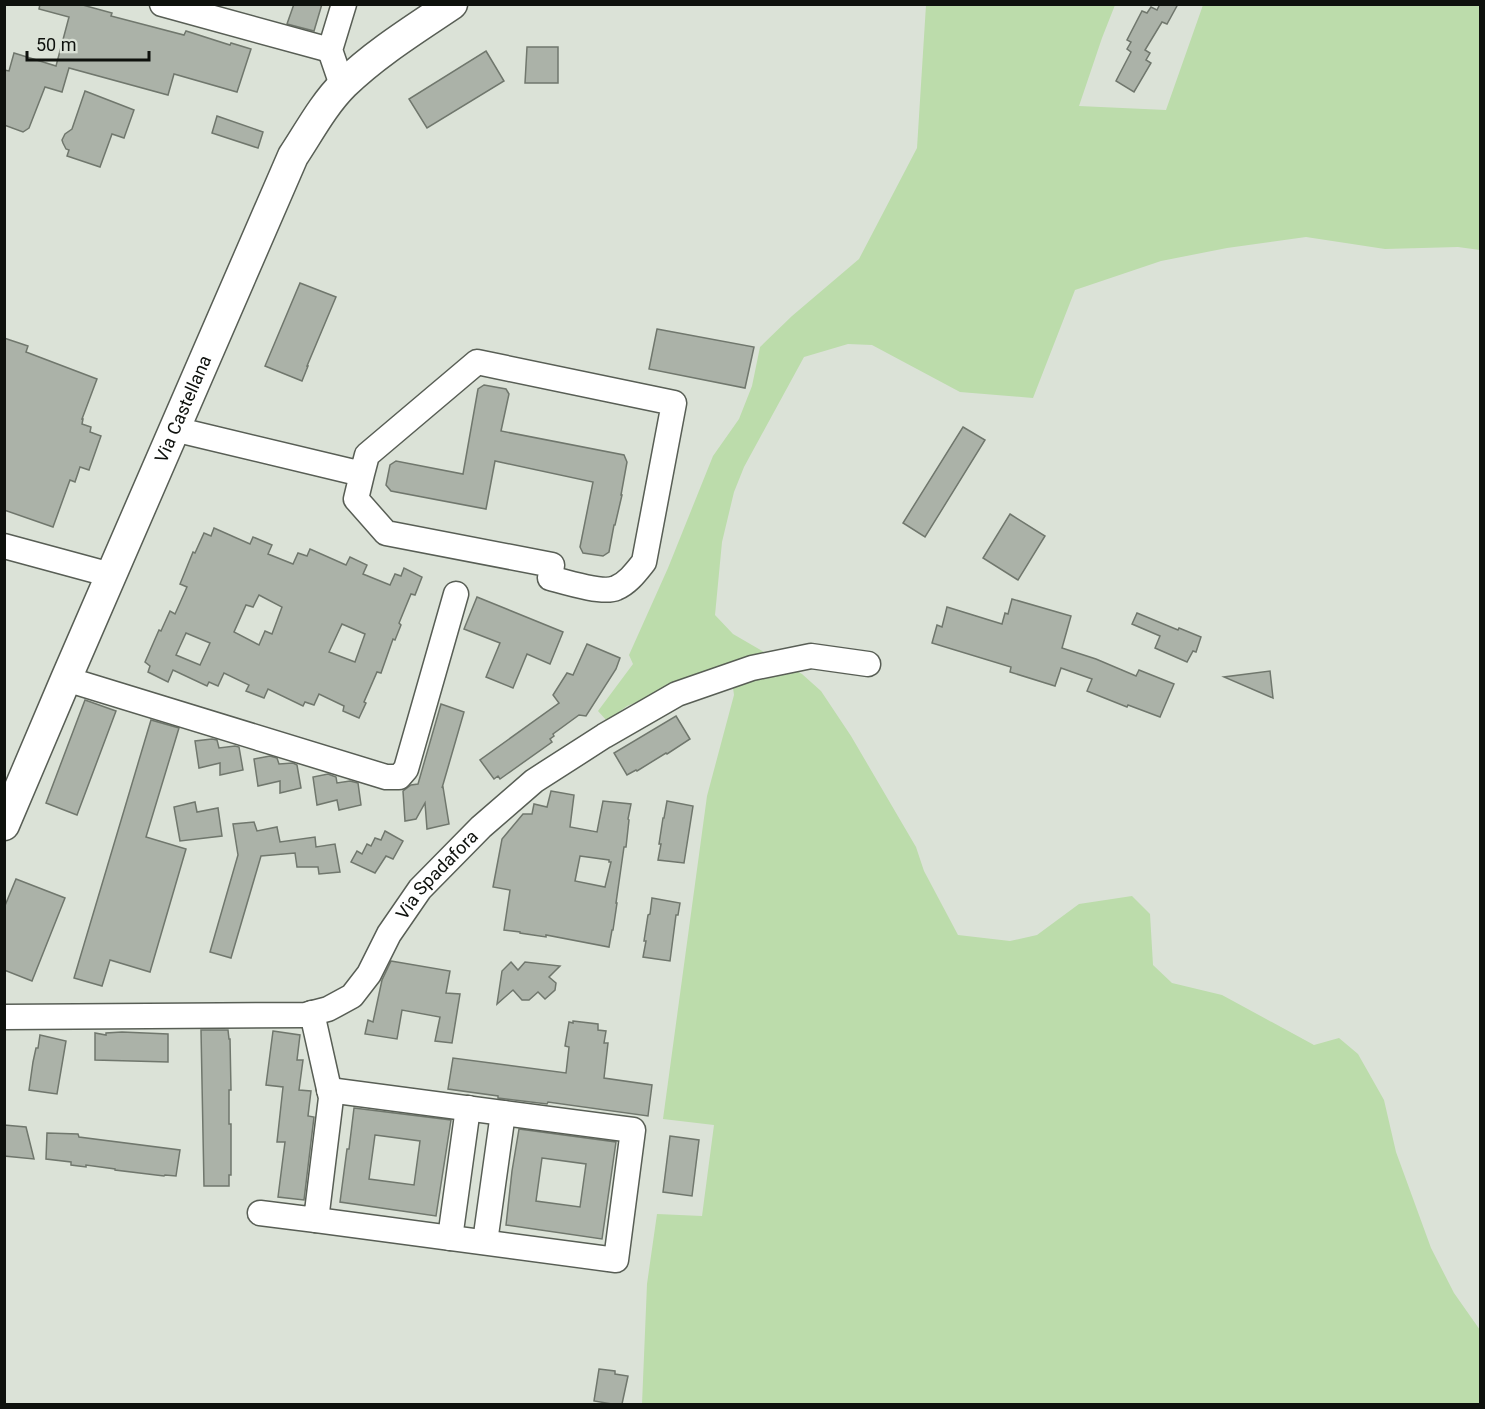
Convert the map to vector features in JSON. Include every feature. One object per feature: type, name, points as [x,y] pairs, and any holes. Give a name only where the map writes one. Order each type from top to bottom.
[{"type":"main road","name":"Via Castellana","points":[[4,825],[293,156],[319,115],[342,86],[372,59],[452,4]]},
{"type":"street","points":[[162,4],[330,50]]},
{"type":"street","points":[[342,86],[330,50],[344,4]]},
{"type":"street","points":[[477,362],[674,404],[644,562],[632,576],[615,589],[603,590],[550,578],[552,565],[386,533],[356,499],[362,474],[367,455],[477,362]]},
{"type":"street","points":[[174,429],[362,474]]},
{"type":"street","points":[[4,546],[111,575]]},
{"type":"street","points":[[66,679],[386,777],[399,777],[406,769],[456,594]]},
{"type":"street","name":"Via Spadafora","points":[[4,1017],[305,1015],[328,1009],[352,996],[369,974],[390,934],[420,889],[481,827],[534,781],[604,736],[676,694],[752,668],[811,656],[868,664]]},
{"type":"street","points":[[312,1013],[331,1098],[316,1220]]},
{"type":"street","points":[[260,1213],[616,1260],[633,1130],[329,1090]]},
{"type":"street","points":[[450,1238],[468,1108]]},
{"type":"street","points":[[485,1242],[503,1113]]},
{"type":"green space","points":[[926,5],[1115,5],[1079,106],[1166,110],[1203,5],[1480,5],[1480,250],[1458,247],[1385,249],[1306,237],[1227,248],[1161,261],[1075,290],[1033,398],[960,392],[872,345],[848,344],[804,357],[744,467],[734,492],[722,542],[715,615],[733,634],[802,674],[821,691],[851,736],[916,847],[924,871],[958,935],[1010,941],[1037,935],[1079,904],[1132,896],[1150,914],[1153,965],[1172,983],[1222,995],[1314,1045],[1339,1038],[1358,1054],[1384,1100],[1396,1152],[1431,1248],[1454,1293],[1480,1330],[1480,1404],[642,1404],[647,1284],[657,1214],[702,1216],[714,1125],[663,1119],[707,796],[734,695],[730,666],[627,706],[607,721],[598,711],[633,664],[629,655],[668,568],[713,456],[739,419],[752,386],[760,347],[792,316],[859,259],[917,148]]},
{"type":"building","points":[[40,4],[79,4],[112,13],[111,16],[184,35],[186,31],[251,49],[237,92],[174,74],[168,95],[69,68],[62,92],[45,87],[29,128],[23,132],[4,125],[4,70],[9,71],[14,53],[56,66],[69,17],[39,9]]},
{"type":"building","points":[[294,4],[322,4],[314,31],[287,24]]},
{"type":"building","points":[[1160,4],[1178,4],[1167,24],[1162,22],[1145,50],[1150,53],[1146,60],[1151,63],[1134,92],[1116,81],[1131,52],[1127,49],[1131,42],[1127,40],[1142,11],[1147,13],[1151,7],[1157,10]]},
{"type":"building","points":[[527,47],[558,47],[558,83],[525,83]]},
{"type":"building","points":[[486,51],[504,81],[427,128],[409,99]]},
{"type":"building","points":[[85,91],[134,110],[124,138],[112,134],[100,167],[67,156],[69,150],[66,149],[62,140],[65,134],[72,129]]},
{"type":"building","points":[[217,116],[263,132],[258,148],[212,133]]},
{"type":"building","points":[[300,283],[336,297],[302,381],[265,366]]},
{"type":"building","points":[[657,329],[754,347],[745,388],[649,369]]},
{"type":"building","points":[[4,338],[28,346],[26,352],[97,379],[82,424],[91,427],[90,432],[101,436],[89,470],[80,467],[75,482],[70,480],[53,527],[4,510]]},
{"type":"building","points":[[484,385],[506,389],[509,394],[501,431],[624,455],[627,462],[622,495],[609,552],[603,556],[583,553],[580,547],[593,482],[495,461],[486,509],[391,491],[386,485],[390,465],[396,461],[463,474],[478,389]]},
{"type":"building","points":[[963,427],[985,440],[925,537],[903,523]]},
{"type":"building","points":[[1010,514],[1045,536],[1018,580],[983,558]]},
{"type":"building","points":[[214,528],[250,544],[253,537],[272,545],[268,554],[293,564],[298,553],[307,556],[310,549],[346,565],[350,557],[367,565],[363,574],[390,585],[395,574],[401,576],[404,568],[422,577],[415,595],[411,594],[399,623],[401,625],[395,640],[393,639],[381,673],[377,672],[359,718],[343,711],[344,706],[319,694],[314,705],[305,702],[303,706],[268,689],[264,698],[246,691],[249,685],[224,673],[218,686],[209,682],[207,686],[173,670],[168,682],[148,672],[150,666],[145,662],[159,630],[161,631],[170,611],[175,614],[187,587],[180,584],[193,552],[195,553],[204,533],[211,536]],"holes":[[[259,595],[282,607],[272,634],[265,631],[259,645],[234,632],[246,605],[253,607]],[[342,624],[365,634],[355,662],[329,652]],[[186,633],[210,643],[200,665],[176,655]]]},
{"type":"building","points":[[477,597],[563,632],[550,664],[527,654],[513,688],[486,677],[500,643],[464,629]]},
{"type":"building","points":[[1012,599],[1071,616],[1062,648],[1136,676],[1139,670],[1174,684],[1160,717],[1087,691],[1092,679],[1061,668],[1055,686],[1010,672],[1011,667],[932,643],[937,625],[942,627],[947,607],[1002,624],[1005,613],[1008,614]]},
{"type":"building","points":[[1137,613],[1201,637],[1196,652],[1193,651],[1187,662],[1155,648],[1160,636],[1132,624]]},
{"type":"building","points":[[587,644],[620,658],[616,669],[586,716],[579,715],[553,734],[554,736],[550,739],[552,742],[500,779],[498,776],[494,779],[480,760],[559,703],[553,695],[567,673],[573,675]]},
{"type":"building","points":[[1270,671],[1273,698],[1224,677]]},
{"type":"building","points":[[85,700],[116,711],[77,815],[46,803]]},
{"type":"building","points":[[441,704],[464,712],[442,788],[449,824],[427,829],[425,803],[416,819],[405,821],[403,791],[411,785],[418,784]]},
{"type":"building","points":[[676,716],[690,739],[627,775],[614,753]]},
{"type":"building","points":[[151,720],[179,728],[146,837],[186,849],[150,972],[110,960],[102,986],[74,978]]},
{"type":"building","points":[[217,740],[219,748],[239,747],[243,770],[220,775],[220,763],[199,768],[195,741]]},
{"type":"building","points":[[270,756],[277,758],[279,764],[297,765],[301,788],[280,793],[280,781],[258,786],[254,759]]},
{"type":"building","points":[[328,774],[336,777],[337,783],[350,781],[358,783],[361,805],[339,810],[337,800],[317,805],[313,777]]},
{"type":"building","points":[[551,791],[574,795],[570,827],[597,832],[603,801],[631,804],[609,947],[504,930],[510,890],[493,887],[502,839],[523,814],[532,814],[534,804],[547,807]],"holes":[[[580,856],[611,862],[605,887],[575,881]]]},
{"type":"building","points":[[667,801],[693,806],[684,863],[658,860]]},
{"type":"building","points":[[195,802],[197,812],[218,808],[222,836],[180,841],[174,807]]},
{"type":"building","points":[[254,822],[257,831],[277,827],[280,842],[315,837],[316,847],[335,844],[340,872],[319,874],[318,867],[297,867],[295,853],[261,856],[231,958],[210,952],[238,855],[233,824]]},
{"type":"building","points":[[385,831],[403,841],[393,859],[386,856],[375,873],[351,862],[357,851],[362,854],[367,844],[371,846],[375,838],[381,840]]},
{"type":"building","points":[[16,879],[65,898],[32,981],[4,970],[4,908]]},
{"type":"building","points":[[652,898],[680,903],[678,915],[676,915],[670,961],[643,957]]},
{"type":"building","points":[[391,961],[450,971],[446,993],[460,994],[452,1043],[435,1041],[440,1017],[402,1010],[397,1039],[365,1034],[368,1020],[373,1022],[382,980]]},
{"type":"building","points":[[511,962],[518,970],[525,962],[560,966],[549,977],[556,983],[555,990],[545,999],[538,992],[529,1000],[522,1000],[513,990],[497,1004],[502,971]]},
{"type":"building","points":[[573,1021],[598,1024],[598,1030],[606,1031],[604,1043],[608,1043],[604,1078],[652,1085],[648,1116],[548,1102],[547,1104],[498,1098],[498,1096],[448,1089],[453,1058],[566,1073],[569,1047],[565,1046],[569,1022],[573,1023]]},
{"type":"building","points":[[201,1030],[228,1030],[230,1039],[231,1175],[229,1175],[229,1186],[204,1186]]},
{"type":"building","points":[[273,1031],[300,1035],[297,1060],[303,1060],[299,1090],[311,1091],[308,1116],[314,1117],[304,1200],[278,1197],[285,1142],[277,1142],[283,1087],[266,1085]]},
{"type":"building","points":[[95,1033],[106,1035],[106,1033],[168,1034],[168,1062],[95,1060]]},
{"type":"building","points":[[40,1035],[66,1041],[57,1094],[29,1090]]},
{"type":"building","points":[[354,1108],[451,1120],[436,1216],[340,1202],[347,1149],[349,1149]],"holes":[[[375,1135],[420,1141],[414,1185],[369,1179]]]},
{"type":"building","points":[[4,1125],[26,1127],[34,1159],[4,1156]]},
{"type":"building","points":[[519,1129],[616,1142],[602,1239],[506,1225]],"holes":[[[542,1158],[586,1164],[580,1207],[536,1201]]]},
{"type":"building","points":[[47,1133],[78,1134],[79,1137],[180,1150],[176,1176],[86,1165],[86,1167],[71,1165],[71,1162],[46,1159]]},
{"type":"building","points":[[670,1136],[699,1140],[692,1196],[663,1192]]},
{"type":"building","points":[[599,1369],[615,1371],[615,1374],[628,1376],[622,1404],[594,1401]]}]
